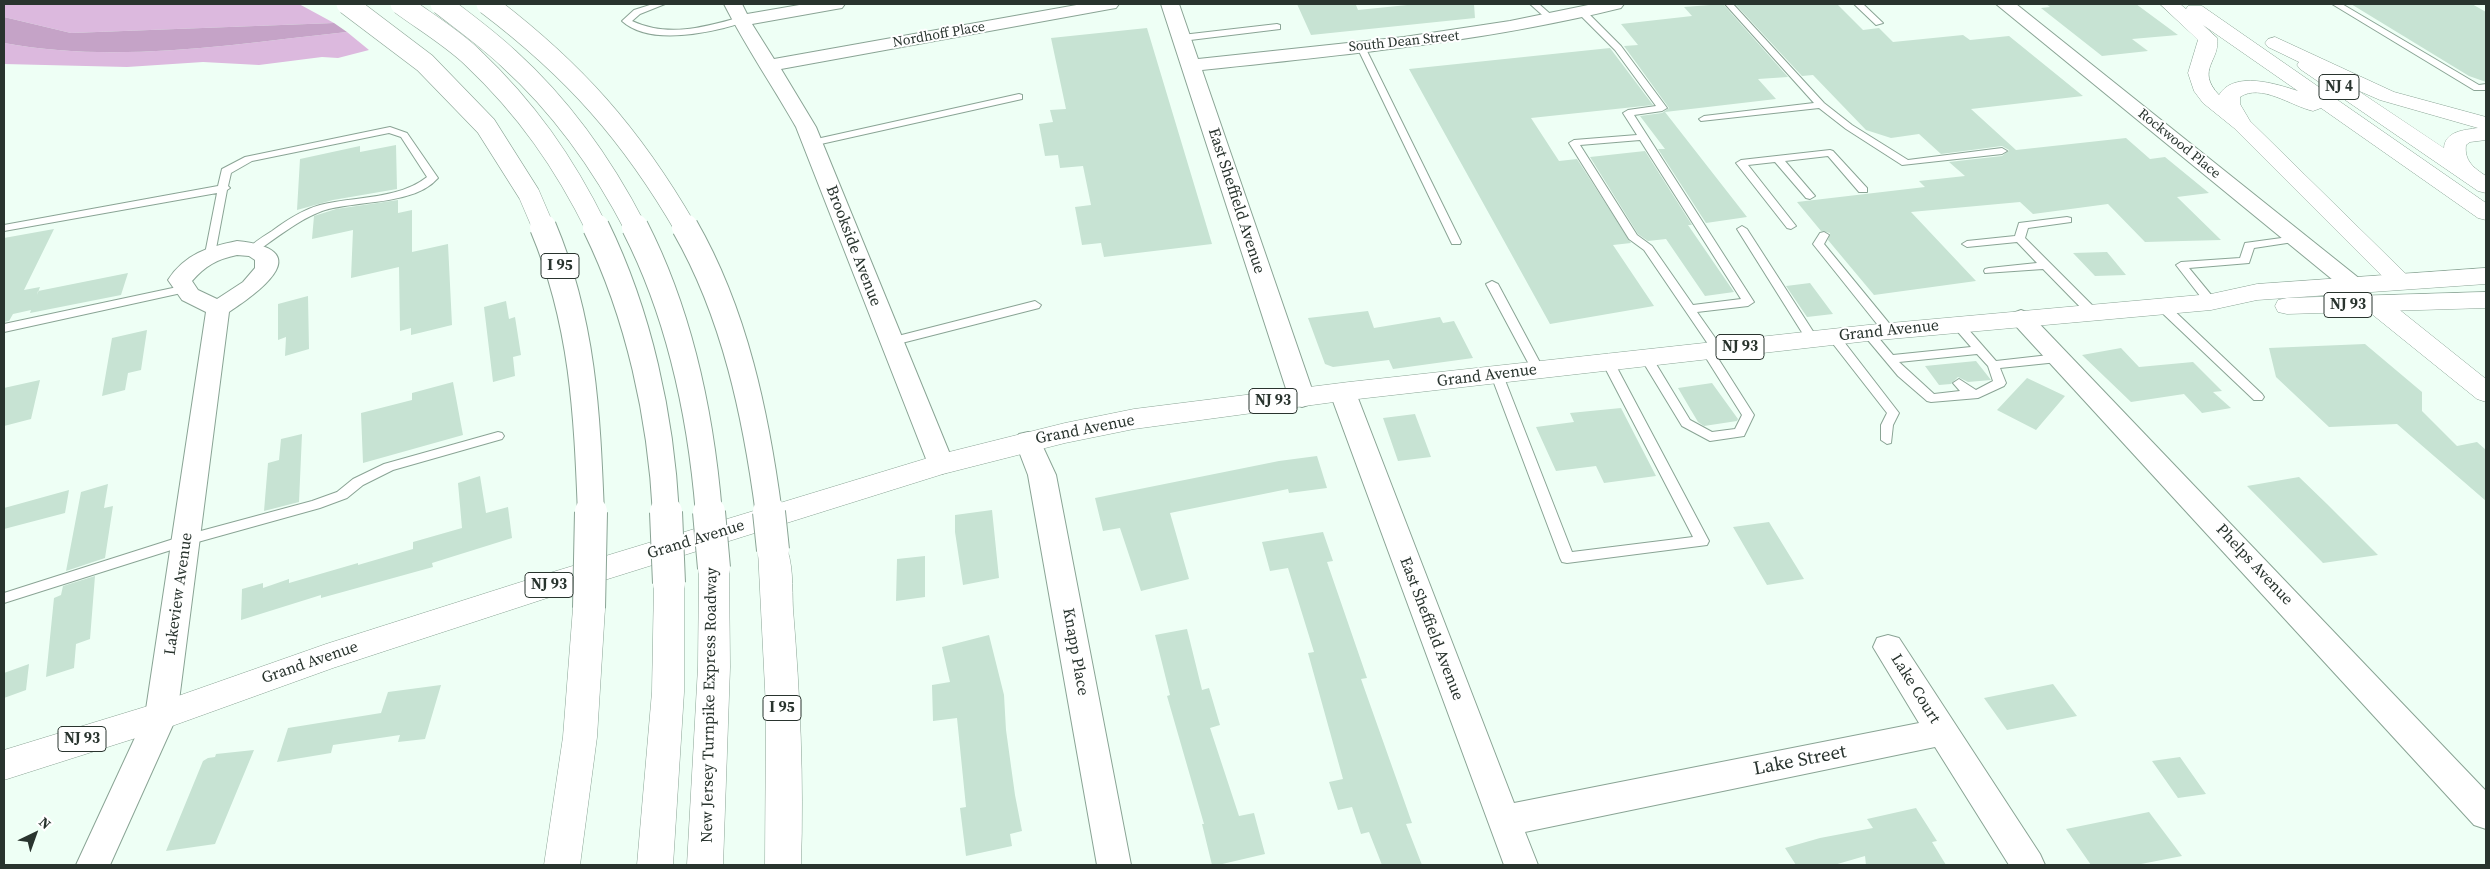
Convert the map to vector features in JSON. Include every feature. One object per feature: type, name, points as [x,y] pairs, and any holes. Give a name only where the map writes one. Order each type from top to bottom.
[{"type":"main road","name":"I 95","points":[[347,4],[393,34],[438,73],[461,96],[509,156],[544,222],[567,290],[575,321],[585,389],[592,508],[589,608],[577,757],[562,865]]},
{"type":"main road","points":[[401,4],[448,38],[512,97],[557,155],[598,226],[631,310],[648,376],[666,492],[669,583],[668,692],[654,865]]},
{"type":"main road","name":"New Jersey Turnpike Express Roadway","points":[[441,4],[501,50],[559,108],[603,168],[641,236],[670,308],[692,391],[706,467],[714,568],[712,718],[705,865]]},
{"type":"main road","name":"I 95","points":[[488,4],[551,53],[612,117],[655,178],[692,244],[727,323],[746,387],[762,460],[773,550],[782,677],[783,865]]},
{"type":"main road","points":[[2169,4],[2207,38],[2207,48],[2198,67],[2201,83],[2216,106],[2241,124],[2401,280]]},
{"type":"main road","name":"NJ 4","points":[[2186,4],[2486,213]]},
{"type":"main road","name":"NJ 4","points":[[2217,4],[2486,186]]},
{"type":"main road","points":[[2275,43],[2387,96],[2486,124]]},
{"type":"main road","points":[[2241,124],[2230,104],[2229,95],[2239,90],[2255,88],[2291,96],[2364,128]]},
{"type":"main road","points":[[2461,169],[2454,152],[2455,142],[2464,136],[2486,134]]},
{"type":"main road","name":"Grand Avenue","points":[[4,765],[161,716],[336,654],[941,464],[1028,441],[1134,420],[1497,374],[1879,332],[2211,302],[2257,292],[2401,280],[2486,276]]},
{"type":"main road","name":"Grand Avenue","points":[[2211,302],[2278,306],[2377,305],[2486,300]]},
{"type":"main road","points":[[2377,305],[2486,393]]},
{"type":"street","points":[[737,12],[836,4]]},
{"type":"street","name":"Nordhoff Place","points":[[768,66],[1110,4]]},
{"type":"street","name":"East Sheffield Avenue","points":[[1170,4],[1302,398]]},
{"type":"street","name":"South Dean Street","points":[[1191,65],[1477,33],[1552,19],[1614,4]]},
{"type":"street","name":"Rockwood Place","points":[[2005,4],[2352,284]]},
{"type":"street","name":"Brookside Avenue","points":[[737,12],[749,37],[799,112],[890,342],[941,464]]},
{"type":"street","points":[[232,248],[253,248],[263,252],[269,258],[269,266],[266,275],[242,294],[218,309],[189,296],[182,290],[180,280],[184,272],[210,254],[232,248]]},
{"type":"street","name":"Lakeview Avenue","points":[[93,865],[161,716],[218,309]]},
{"type":"street","name":"Phelps Avenue","points":[[2021,318],[2486,814]]},
{"type":"street","name":"East Sheffield Avenue","points":[[1343,393],[1521,865]]},
{"type":"street","name":"Knapp Place","points":[[1028,441],[1042,475],[1114,865]]},
{"type":"street","name":"Lake Court","points":[[1888,647],[1942,732]]},
{"type":"street","points":[[1942,732],[2028,865]]},
{"type":"street","name":"Lake Street","points":[[1503,821],[1942,732]]},
{"type":"lane","points":[[661,4],[637,12],[626,21],[636,28],[661,33],[684,32],[737,12]]},
{"type":"lane","points":[[1534,4],[1552,19]]},
{"type":"lane","points":[[1729,4],[1821,106],[1849,127],[1906,162],[2002,150]]},
{"type":"lane","points":[[1858,4],[1879,24]]},
{"type":"lane","points":[[2336,4],[2477,88],[2486,87]]},
{"type":"lane","points":[[1582,12],[1618,48],[1662,108],[1628,113],[1748,302],[1691,309]]},
{"type":"lane","points":[[1182,38],[1277,27]]},
{"type":"lane","points":[[1361,47],[1456,242]]},
{"type":"lane","points":[[812,143],[1019,97]]},
{"type":"lane","points":[[1704,118],[1821,106]]},
{"type":"lane","points":[[210,254],[225,188],[226,171],[249,159],[390,130],[404,135],[433,178],[427,185],[408,191],[309,212],[253,248]]},
{"type":"lane","points":[[1643,137],[1574,144],[1633,237],[1648,248],[1691,309],[1748,415],[1740,433],[1710,437],[1686,423],[1646,357]]},
{"type":"lane","points":[[1791,226],[1741,163],[1830,153],[1863,190]]},
{"type":"lane","points":[[1778,159],[1810,196]]},
{"type":"lane","points":[[4,228],[225,188]]},
{"type":"lane","points":[[2020,239],[2023,225],[2067,220]]},
{"type":"lane","points":[[1742,229],[1823,338],[1892,414],[1887,425],[1887,440]]},
{"type":"lane","points":[[1824,235],[1818,244],[1879,332],[1891,360],[1902,373],[1931,398],[1978,394],[2000,383],[1993,365],[1957,324]]},
{"type":"lane","points":[[1968,244],[2020,239]]},
{"type":"lane","points":[[2020,239],[2092,312]]},
{"type":"lane","points":[[2211,302],[2181,266],[2244,261],[2248,246],[2296,239]]},
{"type":"lane","points":[[1989,271],[2046,265]]},
{"type":"lane","points":[[1492,284],[1538,370]]},
{"type":"lane","points":[[4,328],[182,290]]},
{"type":"lane","points":[[890,342],[1034,305]]},
{"type":"lane","points":[[2162,306],[2258,397]]},
{"type":"lane","points":[[1891,360],[1941,359],[1980,350]]},
{"type":"lane","points":[[1993,365],[2058,358]]},
{"type":"lane","points":[[1497,374],[1567,558],[1702,541],[1608,362]]},
{"type":"lane","points":[[1959,383],[1970,394]]},
{"type":"lane","points":[[4,598],[186,540],[315,504],[342,495],[358,482],[389,467],[498,436]]},
{"type":"shaded area","points":[[4,4],[299,4],[334,23],[71,33],[4,17]]},
{"type":"shaded area","points":[[4,17],[71,33],[334,23],[347,32],[176,50],[89,52],[4,43]]},
{"type":"shaded area","points":[[347,32],[369,50],[338,58],[322,57],[259,65],[203,62],[127,67],[4,64],[4,43],[89,52],[132,52],[219,46]]},
{"type":"building","points":[[1297,4],[1356,5],[1358,10],[1417,4],[1474,4],[1475,18],[1311,35]]},
{"type":"building","points":[[1723,4],[1788,77],[1758,79],[1776,99],[1665,112],[1747,217],[1706,223],[1658,149],[1665,149],[1640,116],[1662,113],[1669,108],[1624,46],[1638,45],[1621,24],[1692,16],[1684,7]]},
{"type":"building","points":[[1735,4],[1837,4],[1863,30],[1879,28],[1893,42],[1963,35],[1970,40],[2009,36],[2083,96],[1971,109],[2016,150],[2126,138],[2150,159],[2165,157],[2209,193],[2177,197],[2221,240],[2145,242],[2108,204],[2033,214],[2020,202],[1911,212],[1976,281],[1874,295],[1828,240],[1830,233],[1821,231],[1797,202],[1925,187],[1919,181],[1965,176],[1949,162],[2002,156],[2009,150],[2002,146],[1941,154],[1919,134],[1891,138],[1866,130],[1813,75],[1802,76]]},
{"type":"building","points":[[2046,4],[2136,4],[2178,35],[2132,39],[2148,51],[2102,56],[2041,8],[2050,7]]},
{"type":"building","points":[[2351,4],[2472,4],[2486,12],[2486,82],[2469,76]]},
{"type":"building","points":[[1147,28],[1212,244],[1104,257],[1101,243],[1082,245],[1075,207],[1091,205],[1083,166],[1060,168],[1058,155],[1045,156],[1039,124],[1053,122],[1050,110],[1066,109],[1051,38]]},
{"type":"building","points":[[1610,48],[1653,105],[1531,118],[1559,161],[1577,159],[1631,243],[1613,245],[1654,306],[1550,324],[1409,69]]},
{"type":"building","points":[[396,145],[397,189],[333,200],[297,210],[300,159],[360,146],[360,152]]},
{"type":"building","points":[[1645,151],[1692,225],[1688,225],[1734,292],[1705,296],[1666,239],[1648,241],[1638,234],[1590,157]]},
{"type":"building","points":[[398,200],[398,213],[412,210],[412,252],[448,244],[452,325],[411,335],[411,328],[400,331],[399,267],[351,278],[353,230],[312,239],[314,216],[336,209]]},
{"type":"building","points":[[54,229],[24,290],[40,287],[39,291],[128,273],[121,295],[30,313],[31,310],[13,314],[9,321],[4,322],[4,238]]},
{"type":"building","points":[[2107,252],[2126,275],[2095,276],[2073,253]]},
{"type":"building","points":[[1810,283],[1833,314],[1807,317],[1786,286]]},
{"type":"building","points":[[308,296],[309,349],[285,356],[286,337],[278,340],[278,304]]},
{"type":"building","points":[[506,301],[509,319],[515,317],[521,355],[513,357],[515,376],[493,382],[484,307]]},
{"type":"building","points":[[1368,311],[1374,328],[1440,317],[1443,323],[1454,321],[1473,358],[1393,369],[1389,360],[1333,367],[1325,364],[1308,318]]},
{"type":"building","points":[[147,330],[141,370],[128,373],[125,390],[102,396],[112,338]]},
{"type":"building","points":[[2365,344],[2422,392],[2422,411],[2457,446],[2477,442],[2486,450],[2486,501],[2397,424],[2329,427],[2276,377],[2269,348]]},
{"type":"building","points":[[2121,348],[2139,367],[2193,362],[2222,391],[2213,392],[2231,408],[2202,413],[2184,394],[2131,402],[2082,355]]},
{"type":"building","points":[[1976,361],[1991,380],[1968,382],[1958,377],[1951,384],[1939,385],[1925,366]]},
{"type":"building","points":[[2027,378],[2065,396],[2036,430],[1997,410]]},
{"type":"building","points":[[40,380],[31,419],[4,426],[4,388]]},
{"type":"building","points":[[453,382],[463,435],[363,463],[361,413],[412,400],[412,393]]},
{"type":"building","points":[[1712,383],[1738,419],[1737,421],[1704,426],[1698,422],[1678,388]]},
{"type":"building","points":[[1621,408],[1656,476],[1604,483],[1596,466],[1556,471],[1536,427],[1574,422],[1570,413]]},
{"type":"building","points":[[1415,414],[1431,457],[1398,461],[1383,418]]},
{"type":"building","points":[[302,434],[299,502],[264,511],[268,463],[279,460],[281,439]]},
{"type":"building","points":[[1317,456],[1327,488],[1289,493],[1288,489],[1170,513],[1189,579],[1141,591],[1120,528],[1103,531],[1095,498],[1279,461]]},
{"type":"building","points":[[480,476],[486,513],[508,507],[512,538],[432,563],[433,567],[321,598],[321,595],[241,620],[242,589],[263,583],[263,588],[289,579],[289,583],[358,563],[358,565],[413,549],[413,542],[462,528],[458,483]]},
{"type":"building","points":[[2299,477],[2378,555],[2323,563],[2247,486]]},
{"type":"building","points":[[108,484],[104,508],[113,506],[105,558],[66,571],[81,492]]},
{"type":"building","points":[[69,490],[65,513],[4,529],[4,508]]},
{"type":"building","points":[[992,510],[999,578],[963,585],[955,532],[955,515]]},
{"type":"building","points":[[1769,522],[1804,579],[1767,585],[1733,527]]},
{"type":"building","points":[[1323,532],[1333,561],[1327,562],[1367,678],[1361,679],[1412,823],[1406,824],[1422,865],[1382,865],[1369,832],[1361,834],[1352,807],[1338,810],[1329,782],[1343,779],[1308,653],[1314,652],[1288,568],[1270,571],[1262,542]]},
{"type":"building","points":[[925,556],[925,597],[896,601],[897,559]]},
{"type":"building","points":[[95,576],[90,639],[76,644],[74,668],[46,677],[54,598],[61,595],[63,586]]},
{"type":"building","points":[[1187,629],[1202,690],[1209,688],[1220,725],[1210,728],[1239,816],[1254,813],[1265,854],[1212,865],[1202,824],[1204,824],[1167,696],[1170,695],[1155,635]]},
{"type":"building","points":[[989,635],[1004,695],[1006,730],[1022,831],[1010,834],[1012,846],[966,856],[960,808],[966,807],[957,718],[933,721],[932,685],[950,682],[942,647]]},
{"type":"building","points":[[29,664],[26,690],[4,698],[4,673]]},
{"type":"building","points":[[2053,684],[2077,716],[2007,730],[1984,698]]},
{"type":"building","points":[[441,685],[425,739],[398,742],[400,735],[333,745],[331,753],[277,762],[288,728],[381,713],[388,692]]},
{"type":"building","points":[[254,750],[215,844],[166,851],[203,761],[215,757],[216,754]]},
{"type":"building","points":[[2180,757],[2206,794],[2178,798],[2152,761]]},
{"type":"building","points":[[1916,808],[1937,841],[1932,842],[1946,865],[1866,865],[1865,856],[1834,865],[1796,865],[1785,848],[1820,838],[1873,828],[1867,819]]},
{"type":"building","points":[[2149,812],[2182,856],[2136,865],[2091,865],[2066,829]]}]
